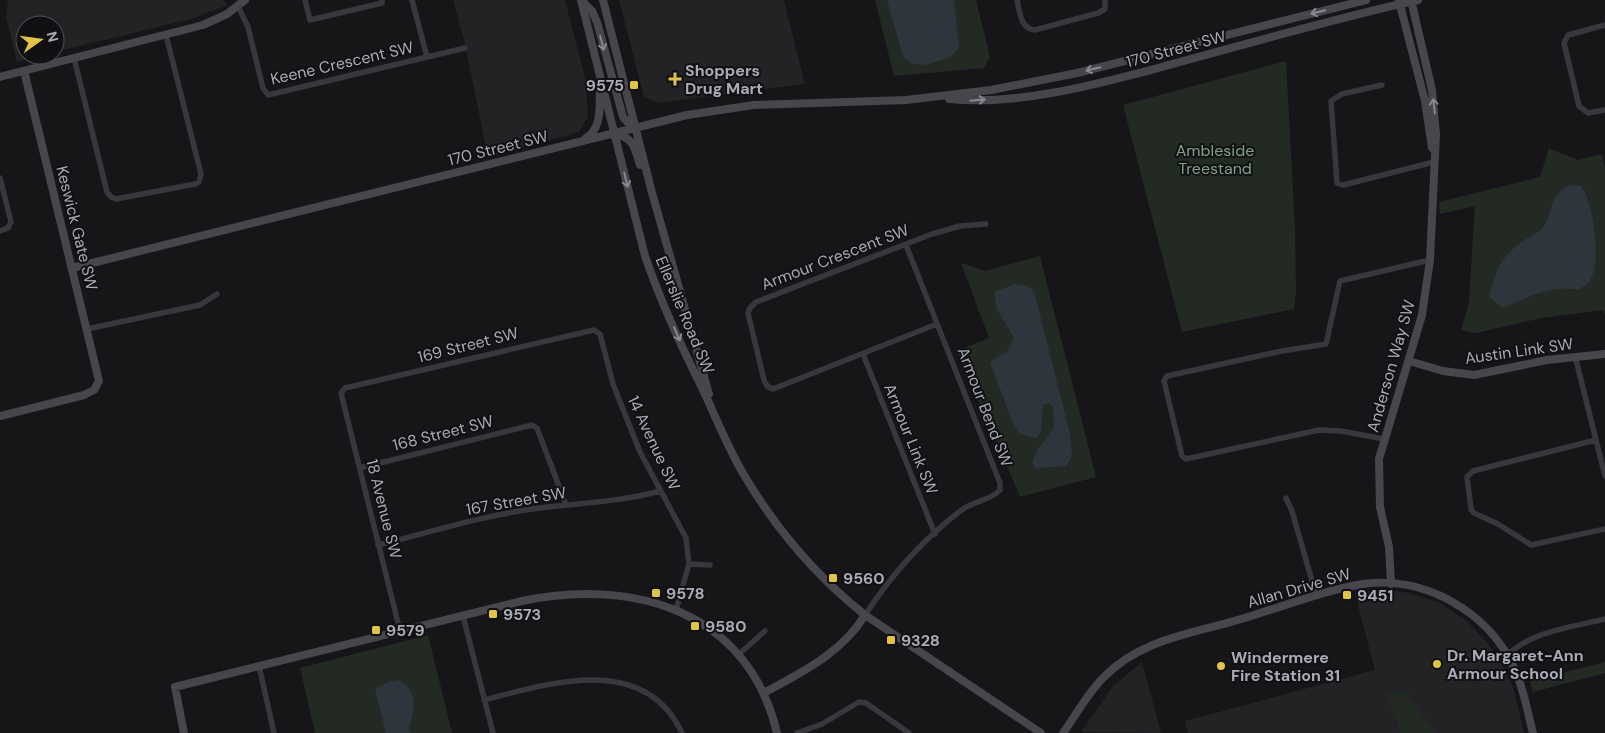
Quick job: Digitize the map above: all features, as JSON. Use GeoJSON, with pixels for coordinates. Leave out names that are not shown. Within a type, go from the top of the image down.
{"type":"FeatureCollection","features":[{"type":"Feature","properties":{"kind":"main road"},"geometry":{"type":"LineString","coordinates":[[0,77],[210,22],[245,0]]}},
{"type":"Feature","properties":{"kind":"main road"},"geometry":{"type":"LineString","coordinates":[[581,0],[592,11],[596,22],[623,117],[631,126],[636,128]]}},
{"type":"Feature","properties":{"kind":"main road","name":"Ellerslie Road SW"},"geometry":{"type":"LineString","coordinates":[[581,0],[645,256],[656,286],[743,473],[775,523],[815,570],[839,594],[1041,733]]}},
{"type":"Feature","properties":{"kind":"main road","name":"Ellerslie Road SW"},"geometry":{"type":"LineString","coordinates":[[603,0],[672,266],[716,418]]}},
{"type":"Feature","properties":{"kind":"main road","name":"170 Street SW"},"geometry":{"type":"LineString","coordinates":[[937,98],[1077,73],[1366,0]]}},
{"type":"Feature","properties":{"kind":"main road","name":"170 Street SW"},"geometry":{"type":"LineString","coordinates":[[72,268],[704,112],[754,105],[937,98],[977,100],[1019,96],[1090,84],[1413,0]]}},
{"type":"Feature","properties":{"kind":"main road","name":"Anderson Way SW"},"geometry":{"type":"LineString","coordinates":[[1391,584],[1389,547],[1378,483],[1379,459],[1422,315],[1430,260],[1436,134],[1434,105],[1413,0]]}},
{"type":"Feature","properties":{"kind":"main road","name":"Anderson Way SW"},"geometry":{"type":"LineString","coordinates":[[1400,2],[1425,101],[1434,158]]}},
{"type":"Feature","properties":{"kind":"main road","name":"Keswick Gate SW"},"geometry":{"type":"LineString","coordinates":[[0,416],[84,395],[94,390],[99,381],[24,71]]}},
{"type":"Feature","properties":{"kind":"main road"},"geometry":{"type":"LineString","coordinates":[[580,142],[590,136],[595,130],[599,110],[600,75]]}},
{"type":"Feature","properties":{"kind":"main road"},"geometry":{"type":"LineString","coordinates":[[614,133],[630,138],[634,144],[662,249],[672,266]]}},
{"type":"Feature","properties":{"kind":"main road","name":"Austin Link SW"},"geometry":{"type":"LineString","coordinates":[[1409,361],[1444,371],[1474,375],[1575,356],[1605,354]]}},
{"type":"Feature","properties":{"kind":"main road","name":"Allan Drive SW"},"geometry":{"type":"LineString","coordinates":[[1063,733],[1103,677],[1131,654],[1147,645],[1234,622],[1316,595],[1363,584],[1391,584],[1423,589],[1452,601],[1488,629],[1508,655],[1518,677],[1533,733]]}},
{"type":"Feature","properties":{"kind":"main road"},"geometry":{"type":"LineString","coordinates":[[184,733],[175,687],[535,598],[592,594],[635,597],[676,610],[706,626],[738,656],[764,693],[777,733]]}},
{"type":"Feature","properties":{"kind":"main road"},"geometry":{"type":"LineString","coordinates":[[764,693],[822,660],[841,645],[866,614]]}},
{"type":"Feature","properties":{"kind":"street"},"geometry":{"type":"LineString","coordinates":[[305,0],[310,20],[382,3],[382,0]]}},
{"type":"Feature","properties":{"kind":"street","name":"Keene Crescent SW"},"geometry":{"type":"LineString","coordinates":[[412,0],[427,57]]}},
{"type":"Feature","properties":{"kind":"street"},"geometry":{"type":"LineString","coordinates":[[1017,0],[1024,24],[1030,30],[1035,30],[1098,13],[1105,9],[1105,0]]}},
{"type":"Feature","properties":{"kind":"street","name":"Keene Crescent SW"},"geometry":{"type":"LineString","coordinates":[[238,6],[246,22],[263,88],[268,95],[465,48]]}},
{"type":"Feature","properties":{"kind":"street"},"geometry":{"type":"LineString","coordinates":[[1605,25],[1572,34],[1564,43],[1580,106],[1588,113],[1605,110]]}},
{"type":"Feature","properties":{"kind":"street"},"geometry":{"type":"LineString","coordinates":[[74,58],[107,192],[111,197],[116,199],[195,184],[199,182],[201,174],[166,35]]}},
{"type":"Feature","properties":{"kind":"street"},"geometry":{"type":"LineString","coordinates":[[1382,85],[1342,94],[1331,101],[1337,183],[1348,184],[1434,158]]}},
{"type":"Feature","properties":{"kind":"street"},"geometry":{"type":"LineString","coordinates":[[0,178],[11,222],[6,230],[0,231]]}},
{"type":"Feature","properties":{"kind":"street","name":"Armour Crescent SW"},"geometry":{"type":"LineString","coordinates":[[938,324],[773,389],[767,386],[764,380],[748,320],[750,308],[756,302],[960,226],[986,224]]}},
{"type":"Feature","properties":{"kind":"street","name":"Armour Bend SW"},"geometry":{"type":"LineString","coordinates":[[866,614],[898,568],[963,509],[975,502],[995,495],[1000,490],[1000,483],[906,245]]}},
{"type":"Feature","properties":{"kind":"street"},"geometry":{"type":"LineString","coordinates":[[1384,439],[1341,431],[1319,430],[1186,459],[1182,456],[1164,381],[1167,376],[1282,351],[1326,344],[1340,281],[1430,260]]}},
{"type":"Feature","properties":{"kind":"street"},"geometry":{"type":"LineString","coordinates":[[87,329],[200,305],[217,294]]}},
{"type":"Feature","properties":{"kind":"street","name":"169 Street SW"},"geometry":{"type":"LineString","coordinates":[[343,391],[560,337],[598,330]]}},
{"type":"Feature","properties":{"kind":"street","name":"14 Avenue SW"},"geometry":{"type":"LineString","coordinates":[[598,330],[623,413],[640,452],[686,538],[688,564],[676,610]]}},
{"type":"Feature","properties":{"kind":"street","name":"Armour Link SW"},"geometry":{"type":"LineString","coordinates":[[862,354],[935,534]]}},
{"type":"Feature","properties":{"kind":"street"},"geometry":{"type":"LineString","coordinates":[[1575,356],[1605,476]]}},
{"type":"Feature","properties":{"kind":"street","name":"18 Avenue SW"},"geometry":{"type":"LineString","coordinates":[[343,391],[378,545],[400,631]]}},
{"type":"Feature","properties":{"kind":"street","name":"168 Street SW"},"geometry":{"type":"LineString","coordinates":[[360,468],[532,425],[537,428],[566,505]]}},
{"type":"Feature","properties":{"kind":"street"},"geometry":{"type":"LineString","coordinates":[[1596,440],[1473,471],[1467,477],[1474,513],[1498,524],[1531,546],[1605,529]]}},
{"type":"Feature","properties":{"kind":"street","name":"167 Street SW"},"geometry":{"type":"LineString","coordinates":[[378,545],[496,516],[566,505],[614,501],[660,491]]}},
{"type":"Feature","properties":{"kind":"street"},"geometry":{"type":"LineString","coordinates":[[1286,498],[1292,511],[1316,595]]}},
{"type":"Feature","properties":{"kind":"street"},"geometry":{"type":"LineString","coordinates":[[688,564],[710,565]]}},
{"type":"Feature","properties":{"kind":"street"},"geometry":{"type":"LineString","coordinates":[[463,616],[493,733]]}},
{"type":"Feature","properties":{"kind":"street"},"geometry":{"type":"LineString","coordinates":[[1508,655],[1517,646],[1531,640],[1605,619]]}},
{"type":"Feature","properties":{"kind":"street"},"geometry":{"type":"LineString","coordinates":[[738,656],[765,631]]}},
{"type":"Feature","properties":{"kind":"street"},"geometry":{"type":"LineString","coordinates":[[259,666],[274,733]]}},
{"type":"Feature","properties":{"kind":"street"},"geometry":{"type":"LineString","coordinates":[[484,700],[561,681],[610,681],[632,685],[667,709],[682,733]]}},
{"type":"Feature","properties":{"kind":"street"},"geometry":{"type":"LineString","coordinates":[[797,733],[822,724],[859,702],[866,703],[909,733]]}},
{"type":"Feature","properties":{"kind":"shaded area"},"geometry":{"type":"Polygon","coordinates":[[[8,0],[224,0],[228,5],[191,19],[65,50],[65,15],[15,15],[15,54],[6,16],[8,0]]]}},
{"type":"Feature","properties":{"kind":"shaded area"},"geometry":{"type":"Polygon","coordinates":[[[453,0],[565,0],[586,81],[588,117],[579,132],[488,157],[464,40],[453,0]]]}},
{"type":"Feature","properties":{"kind":"shaded area"},"geometry":{"type":"Polygon","coordinates":[[[619,0],[784,0],[805,84],[658,103],[644,97],[619,0]]]}},
{"type":"Feature","properties":{"kind":"shaded area"},"geometry":{"type":"Polygon","coordinates":[[[887,0],[954,0],[959,48],[949,58],[925,65],[912,64],[903,57],[887,0]]]}},
{"type":"Feature","properties":{"kind":"shaded area"},"geometry":{"type":"Polygon","coordinates":[[[1571,185],[1581,186],[1586,194],[1593,219],[1596,249],[1593,274],[1589,282],[1579,290],[1550,290],[1503,308],[1489,297],[1494,279],[1503,260],[1524,240],[1542,229],[1557,195],[1571,185]]]}},
{"type":"Feature","properties":{"kind":"shaded area"},"geometry":{"type":"Polygon","coordinates":[[[1015,284],[1027,286],[1034,291],[1070,434],[1072,456],[1066,466],[1036,468],[1032,462],[1038,449],[1054,428],[1053,407],[1049,403],[1043,405],[1041,431],[1037,438],[1020,434],[1012,421],[990,362],[1008,351],[1014,338],[997,309],[994,292],[1015,284]]]}},
{"type":"Feature","properties":{"kind":"shaded area","name":"Dr. Margaret-Ann Armour School"},"geometry":{"type":"Polygon","coordinates":[[[1381,589],[1409,593],[1440,603],[1467,621],[1489,645],[1505,670],[1514,690],[1524,733],[1188,733],[1185,721],[1375,670],[1355,594],[1381,589]]]}},
{"type":"Feature","properties":{"kind":"shaded area"},"geometry":{"type":"Polygon","coordinates":[[[1142,662],[1161,733],[1081,732],[1113,686],[1142,662]]]}},
{"type":"Feature","properties":{"kind":"shaded area"},"geometry":{"type":"Polygon","coordinates":[[[399,680],[410,690],[412,696],[413,708],[409,729],[411,733],[386,733],[375,689],[388,682],[399,680]]]}},
{"type":"Feature","properties":{"kind":"green space"},"geometry":{"type":"Polygon","coordinates":[[[875,0],[976,0],[990,57],[984,68],[894,76],[875,0]]]}},
{"type":"Feature","properties":{"kind":"green space","name":"Ambleside Treestand"},"geometry":{"type":"Polygon","coordinates":[[[1286,61],[1295,228],[1296,291],[1294,309],[1182,332],[1123,105],[1286,61]]]}},
{"type":"Feature","properties":{"kind":"green space"},"geometry":{"type":"Polygon","coordinates":[[[1549,148],[1578,160],[1602,154],[1605,168],[1605,315],[1603,310],[1541,318],[1476,333],[1461,330],[1469,302],[1475,206],[1440,214],[1439,202],[1540,177],[1549,148]]]}},
{"type":"Feature","properties":{"kind":"green space"},"geometry":{"type":"Polygon","coordinates":[[[1040,256],[1096,477],[1020,497],[957,351],[989,338],[961,263],[985,271],[1040,256]]]}},
{"type":"Feature","properties":{"kind":"green space"},"geometry":{"type":"Polygon","coordinates":[[[428,635],[452,733],[315,733],[300,668],[428,635]]]}},
{"type":"Feature","properties":{"kind":"green space"},"geometry":{"type":"Polygon","coordinates":[[[1605,662],[1605,673],[1533,692],[1530,681],[1605,662]]]}},
{"type":"Feature","properties":{"kind":"green space"},"geometry":{"type":"Polygon","coordinates":[[[1406,692],[1436,733],[1401,733],[1386,693],[1406,692]]]}},
{"type":"Feature","properties":{"kind":"place","name":"Shoppers Drug Mart"},"geometry":{"type":"Point","coordinates":[675,79]}},
{"type":"Feature","properties":{"kind":"place","name":"9575"},"geometry":{"type":"Point","coordinates":[634,85]}},
{"type":"Feature","properties":{"kind":"place","name":"9560"},"geometry":{"type":"Point","coordinates":[833,578]}},
{"type":"Feature","properties":{"kind":"place","name":"9578"},"geometry":{"type":"Point","coordinates":[656,593]}},
{"type":"Feature","properties":{"kind":"place","name":"9451"},"geometry":{"type":"Point","coordinates":[1347,595]}},
{"type":"Feature","properties":{"kind":"place","name":"9573"},"geometry":{"type":"Point","coordinates":[493,614]}},
{"type":"Feature","properties":{"kind":"place","name":"9580"},"geometry":{"type":"Point","coordinates":[695,626]}},
{"type":"Feature","properties":{"kind":"place","name":"9579"},"geometry":{"type":"Point","coordinates":[376,630]}},
{"type":"Feature","properties":{"kind":"place","name":"9328"},"geometry":{"type":"Point","coordinates":[891,640]}},
{"type":"Feature","properties":{"kind":"place","name":"Dr. Margaret-Ann Armour School"},"geometry":{"type":"Point","coordinates":[1437,664]}},
{"type":"Feature","properties":{"kind":"place","name":"Windermere Fire Station 31"},"geometry":{"type":"Point","coordinates":[1221,666]}}]}
